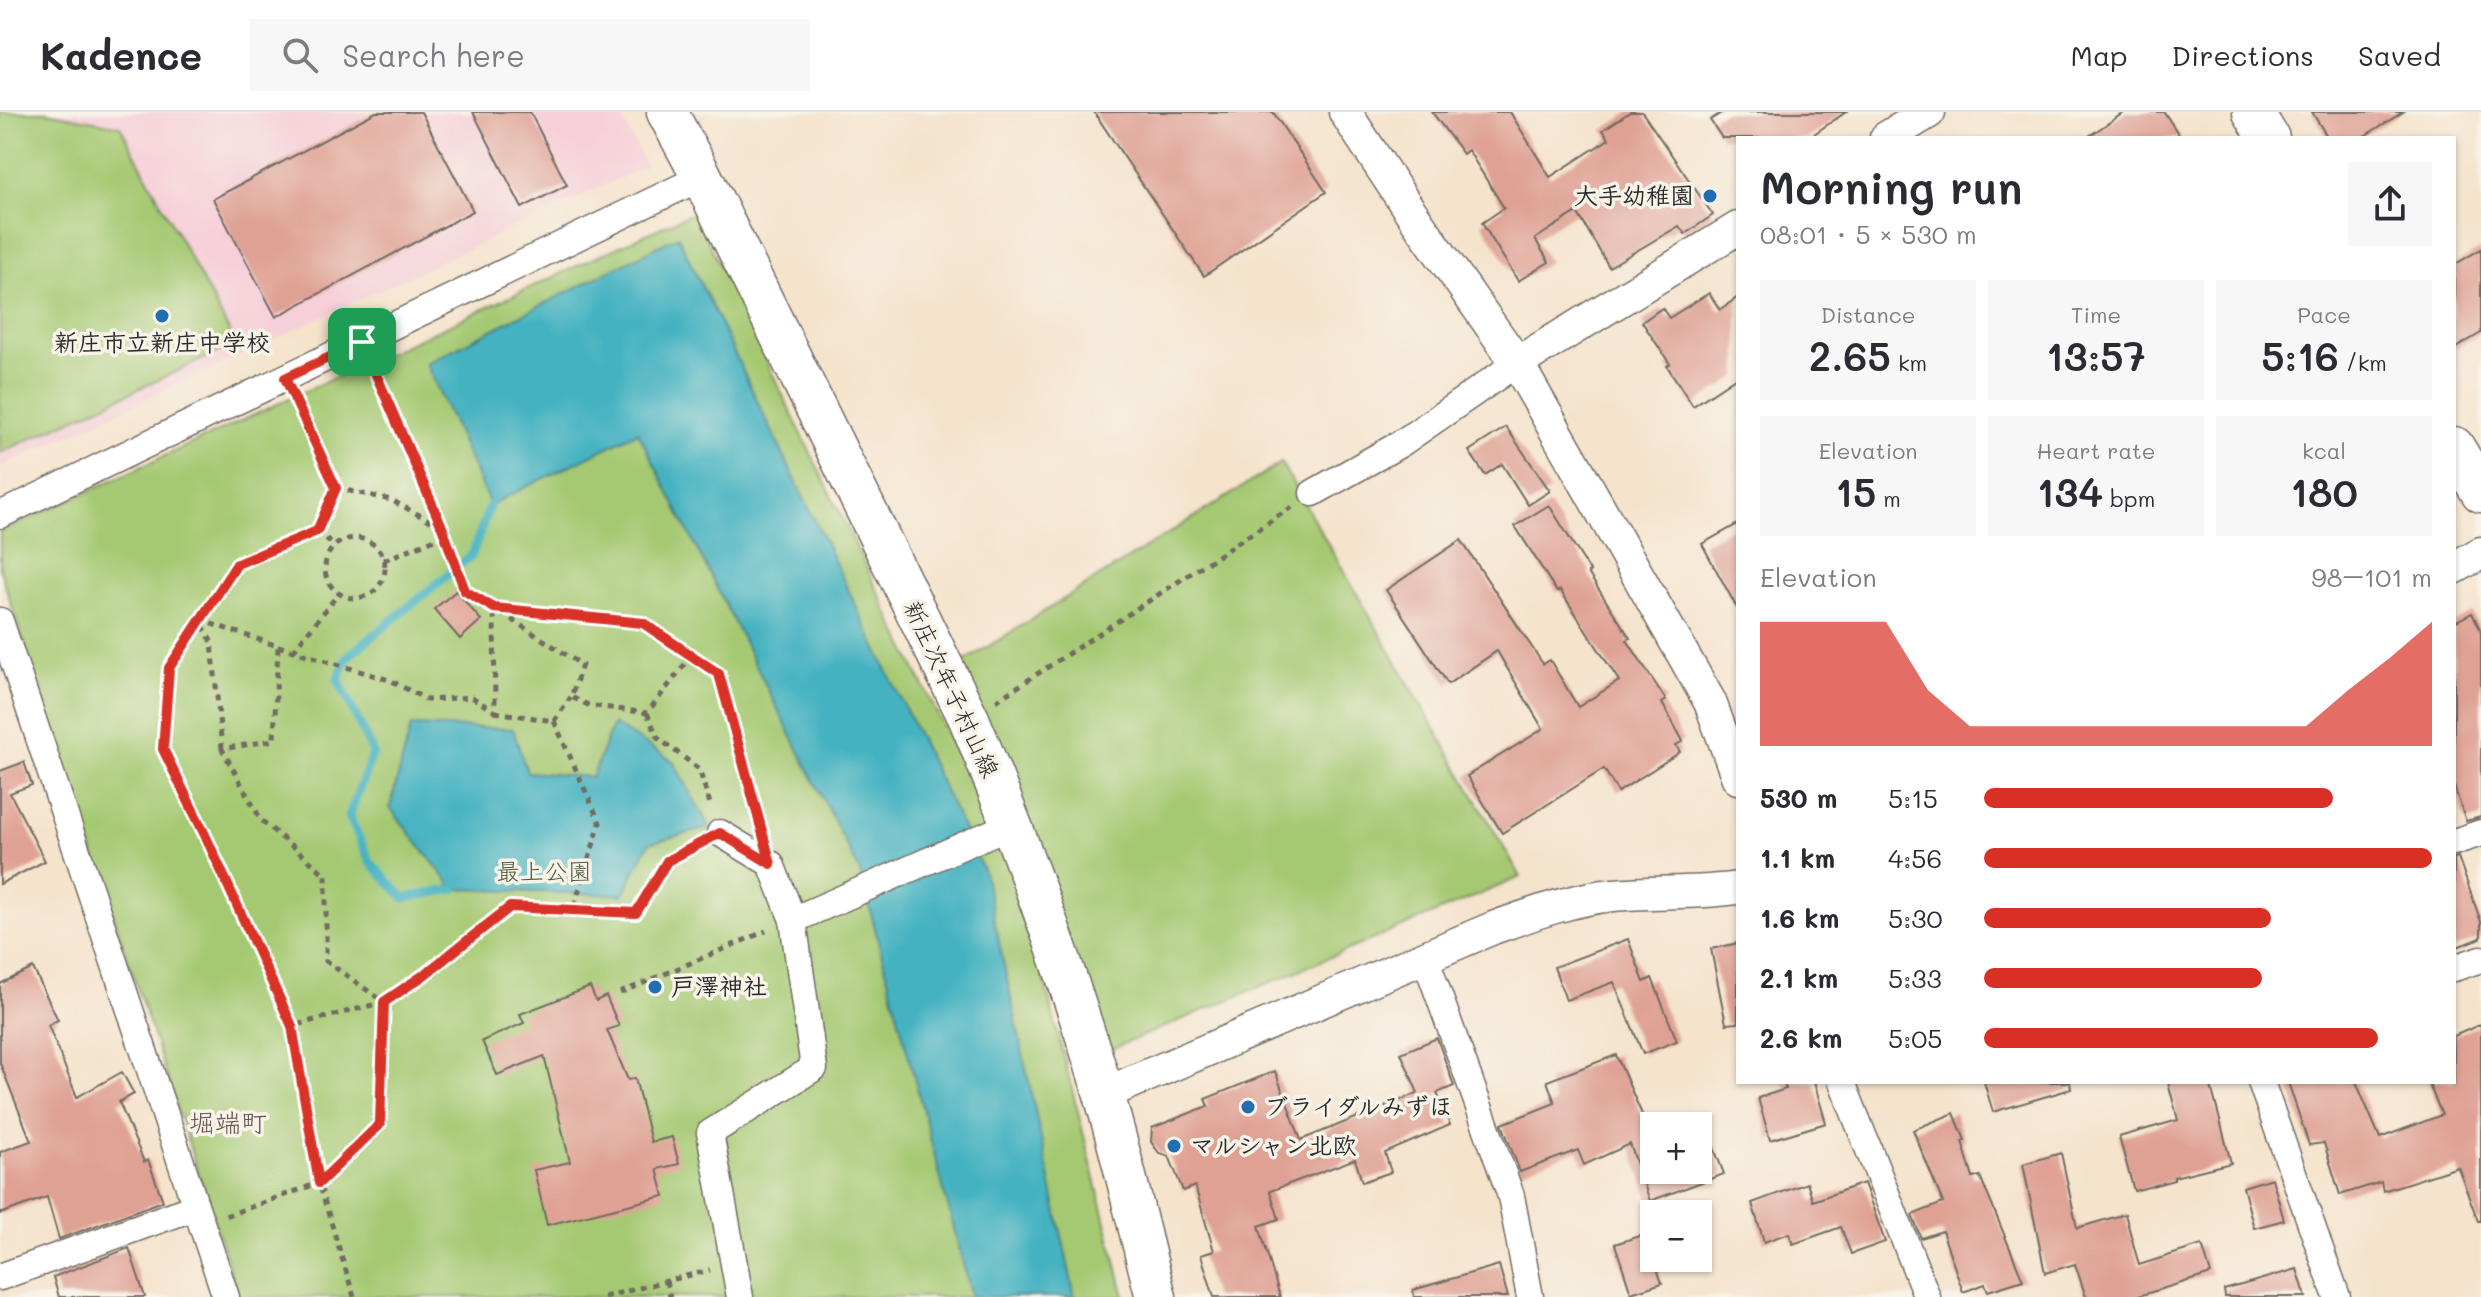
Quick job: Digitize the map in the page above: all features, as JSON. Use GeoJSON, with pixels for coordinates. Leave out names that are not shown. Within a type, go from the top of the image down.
{"type":"FeatureCollection","features":[{"type":"Feature","properties":{"kind":"main road","name":"新庄次年子村山線"},"geometry":{"type":"LineString","coordinates":[[667,112],[969,719],[1063,966],[1104,1094],[1156,1297]]}},
{"type":"Feature","properties":{"kind":"main road"},"geometry":{"type":"LineString","coordinates":[[2253,112],[2268,136]]}},
{"type":"Feature","properties":{"kind":"main road"},"geometry":{"type":"LineString","coordinates":[[2456,450],[2481,492]]}},
{"type":"Feature","properties":{"kind":"street"},"geometry":{"type":"LineString","coordinates":[[1345,112],[1517,363],[1710,702],[1736,773]]}},
{"type":"Feature","properties":{"kind":"street"},"geometry":{"type":"LineString","coordinates":[[1889,136],[1929,112]]}},
{"type":"Feature","properties":{"kind":"street"},"geometry":{"type":"LineString","coordinates":[[0,515],[702,177]]}},
{"type":"Feature","properties":{"kind":"street"},"geometry":{"type":"LineString","coordinates":[[1313,493],[1400,444],[1517,363],[1736,229]]}},
{"type":"Feature","properties":{"kind":"street"},"geometry":{"type":"LineString","coordinates":[[2456,567],[2481,553]]}},
{"type":"Feature","properties":{"kind":"street"},"geometry":{"type":"LineString","coordinates":[[0,621],[226,1297]]}},
{"type":"Feature","properties":{"kind":"street"},"geometry":{"type":"LineString","coordinates":[[793,920],[1010,825]]}},
{"type":"Feature","properties":{"kind":"street"},"geometry":{"type":"LineString","coordinates":[[720,833],[771,864],[793,920],[814,1068],[710,1133],[740,1297]]}},
{"type":"Feature","properties":{"kind":"street"},"geometry":{"type":"LineString","coordinates":[[2456,841],[2481,833]]}},
{"type":"Feature","properties":{"kind":"street"},"geometry":{"type":"LineString","coordinates":[[1104,1094],[1493,928],[1574,902],[1612,895],[1736,888]]}},
{"type":"Feature","properties":{"kind":"street"},"geometry":{"type":"LineString","coordinates":[[1425,957],[1511,1196],[1530,1297]]}},
{"type":"Feature","properties":{"kind":"street"},"geometry":{"type":"LineString","coordinates":[[2456,967],[2481,959]]}},
{"type":"Feature","properties":{"kind":"street"},"geometry":{"type":"LineString","coordinates":[[1843,1084],[1927,1297]]}},
{"type":"Feature","properties":{"kind":"street"},"geometry":{"type":"LineString","coordinates":[[2262,1084],[2337,1297]]}},
{"type":"Feature","properties":{"kind":"street"},"geometry":{"type":"LineString","coordinates":[[0,1277],[198,1215]]}},
{"type":"Feature","properties":{"kind":"path"},"geometry":{"type":"LineString","coordinates":[[362,342],[442,527],[465,591],[582,665],[571,697],[554,721]]}},
{"type":"Feature","properties":{"kind":"path"},"geometry":{"type":"LineString","coordinates":[[285,378],[336,488],[317,531],[237,564],[169,668],[163,749],[292,1026],[319,1183],[354,1297]]}},
{"type":"Feature","properties":{"kind":"path"},"geometry":{"type":"LineString","coordinates":[[336,488],[391,500],[442,527]]}},
{"type":"Feature","properties":{"kind":"path"},"geometry":{"type":"LineString","coordinates":[[969,719],[1313,493]]}},
{"type":"Feature","properties":{"kind":"path"},"geometry":{"type":"LineString","coordinates":[[317,531],[335,546]]}},
{"type":"Feature","properties":{"kind":"path"},"geometry":{"type":"LineString","coordinates":[[384,560],[445,535]]}},
{"type":"Feature","properties":{"kind":"path"},"geometry":{"type":"LineString","coordinates":[[346,539],[365,539],[373,543],[384,560],[383,580],[377,589],[359,598],[348,598],[339,593],[326,578],[326,559],[335,546],[346,539]]}},
{"type":"Feature","properties":{"kind":"path"},"geometry":{"type":"LineString","coordinates":[[293,651],[339,593]]}},
{"type":"Feature","properties":{"kind":"path"},"geometry":{"type":"LineString","coordinates":[[494,608],[643,623],[719,674],[771,864]]}},
{"type":"Feature","properties":{"kind":"path"},"geometry":{"type":"LineString","coordinates":[[494,608],[495,712]]}},
{"type":"Feature","properties":{"kind":"path"},"geometry":{"type":"LineString","coordinates":[[200,620],[392,681],[427,700],[472,697],[495,712],[554,721]]}},
{"type":"Feature","properties":{"kind":"path"},"geometry":{"type":"LineString","coordinates":[[200,620],[212,643],[222,749],[261,820],[326,875],[326,961],[384,1002]]}},
{"type":"Feature","properties":{"kind":"path"},"geometry":{"type":"LineString","coordinates":[[222,749],[274,740],[278,646]]}},
{"type":"Feature","properties":{"kind":"path"},"geometry":{"type":"LineString","coordinates":[[647,713],[692,655]]}},
{"type":"Feature","properties":{"kind":"path"},"geometry":{"type":"LineString","coordinates":[[571,697],[588,705],[647,713]]}},
{"type":"Feature","properties":{"kind":"path"},"geometry":{"type":"LineString","coordinates":[[292,1026],[384,1002],[424,975],[510,907],[636,913],[667,861],[720,833],[699,769],[658,738],[647,713]]}},
{"type":"Feature","properties":{"kind":"path"},"geometry":{"type":"LineString","coordinates":[[554,721],[600,823],[573,910]]}},
{"type":"Feature","properties":{"kind":"path"},"geometry":{"type":"LineString","coordinates":[[620,993],[793,920]]}},
{"type":"Feature","properties":{"kind":"path"},"geometry":{"type":"LineString","coordinates":[[198,1215],[319,1183],[380,1124],[384,1002]]}},
{"type":"Feature","properties":{"kind":"path"},"geometry":{"type":"LineString","coordinates":[[604,1297],[734,1263]]}},
{"type":"Feature","properties":{"kind":"path"},"geometry":{"type":"LineString","coordinates":[[666,1281],[670,1297]]}},
{"type":"Feature","properties":{"kind":"shaded area","name":"新庄市立新庄中学校"},"geometry":{"type":"Polygon","coordinates":[[[0,112],[619,112],[646,166],[0,467],[0,112]]]}},
{"type":"Feature","properties":{"kind":"green space"},"geometry":{"type":"Polygon","coordinates":[[[0,112],[46,112],[120,126],[236,344],[0,453],[0,112]]]}},
{"type":"Feature","properties":{"kind":"green space","name":"最上公園"},"geometry":{"type":"Polygon","coordinates":[[[694,212],[1020,885],[1125,1297],[239,1297],[0,570],[0,532],[694,212]]]}},
{"type":"Feature","properties":{"kind":"green space"},"geometry":{"type":"Polygon","coordinates":[[[1281,463],[1521,877],[1107,1051],[962,663],[1281,463]]]}},
{"type":"Feature","properties":{"kind":"water"},"geometry":{"type":"Polygon","coordinates":[[[678,236],[984,872],[1075,1297],[972,1297],[860,872],[638,432],[490,505],[426,363],[678,236]]]}},
{"type":"Feature","properties":{"kind":"water"},"geometry":{"type":"Polygon","coordinates":[[[613,724],[673,761],[710,828],[649,843],[623,895],[454,889],[390,808],[411,726],[513,729],[527,772],[592,777],[613,724]]]}},
{"type":"Feature","properties":{"kind":"building"},"geometry":{"type":"Polygon","coordinates":[[[376,112],[421,112],[473,211],[276,317],[213,199],[376,112]]]}},
{"type":"Feature","properties":{"kind":"building"},"geometry":{"type":"Polygon","coordinates":[[[473,112],[530,112],[567,185],[522,208],[473,112]]]}},
{"type":"Feature","properties":{"kind":"building"},"geometry":{"type":"Polygon","coordinates":[[[1094,112],[1273,112],[1326,192],[1204,276],[1094,112]]]}},
{"type":"Feature","properties":{"kind":"building"},"geometry":{"type":"Polygon","coordinates":[[[1432,112],[1510,112],[1550,177],[1609,139],[1603,130],[1630,112],[1642,112],[1713,215],[1685,234],[1679,226],[1609,267],[1577,212],[1535,239],[1549,262],[1518,281],[1482,223],[1504,208],[1468,150],[1463,154],[1432,112]]]}},
{"type":"Feature","properties":{"kind":"building"},"geometry":{"type":"Polygon","coordinates":[[[1723,112],[1846,112],[1811,136],[1722,138],[1710,120],[1723,112]]]}},
{"type":"Feature","properties":{"kind":"building"},"geometry":{"type":"Polygon","coordinates":[[[2125,112],[2164,112],[2180,136],[2089,136],[2125,112]]]}},
{"type":"Feature","properties":{"kind":"building"},"geometry":{"type":"Polygon","coordinates":[[[2312,112],[2403,112],[2364,136],[2327,136],[2312,112]]]}},
{"type":"Feature","properties":{"kind":"building"},"geometry":{"type":"Polygon","coordinates":[[[2481,249],[2481,333],[2456,348],[2456,264],[2481,249]]]}},
{"type":"Feature","properties":{"kind":"building"},"geometry":{"type":"Polygon","coordinates":[[[1709,293],[1720,310],[1736,298],[1736,377],[1693,406],[1642,322],[1662,308],[1669,318],[1709,293]]]}},
{"type":"Feature","properties":{"kind":"building"},"geometry":{"type":"Polygon","coordinates":[[[1506,427],[1550,491],[1528,505],[1502,464],[1485,475],[1469,451],[1506,427]]]}},
{"type":"Feature","properties":{"kind":"building"},"geometry":{"type":"Polygon","coordinates":[[[1549,505],[1630,638],[1627,640],[1666,700],[1662,703],[1683,741],[1676,745],[1680,752],[1618,792],[1604,769],[1502,833],[1467,776],[1543,729],[1497,651],[1448,684],[1386,590],[1461,540],[1543,664],[1550,660],[1578,707],[1619,681],[1515,526],[1549,505]]]}},
{"type":"Feature","properties":{"kind":"building"},"geometry":{"type":"Polygon","coordinates":[[[1736,525],[1736,606],[1702,544],[1736,525]]]}},
{"type":"Feature","properties":{"kind":"building"},"geometry":{"type":"Polygon","coordinates":[[[456,591],[481,620],[460,639],[434,609],[456,591]]]}},
{"type":"Feature","properties":{"kind":"building"},"geometry":{"type":"Polygon","coordinates":[[[2472,613],[2481,631],[2481,817],[2466,821],[2456,792],[2456,621],[2472,613]]]}},
{"type":"Feature","properties":{"kind":"building"},"geometry":{"type":"Polygon","coordinates":[[[24,762],[32,785],[10,793],[45,861],[0,884],[0,771],[24,762]]]}},
{"type":"Feature","properties":{"kind":"building"},"geometry":{"type":"Polygon","coordinates":[[[2456,858],[2481,922],[2481,938],[2456,947],[2456,858]]]}},
{"type":"Feature","properties":{"kind":"building"},"geometry":{"type":"Polygon","coordinates":[[[1628,939],[1644,982],[1652,978],[1677,1041],[1643,1054],[1614,982],[1566,1000],[1554,967],[1628,939]]]}},
{"type":"Feature","properties":{"kind":"building"},"geometry":{"type":"Polygon","coordinates":[[[1736,943],[1736,1023],[1726,1024],[1711,949],[1736,943]]]}},
{"type":"Feature","properties":{"kind":"building"},"geometry":{"type":"Polygon","coordinates":[[[33,968],[58,1020],[48,1025],[77,1097],[122,1072],[134,1094],[119,1102],[144,1162],[148,1160],[163,1201],[59,1239],[47,1197],[0,1214],[0,1152],[31,1141],[0,1063],[0,984],[33,968]]]}},
{"type":"Feature","properties":{"kind":"building"},"geometry":{"type":"Polygon","coordinates":[[[590,987],[596,1001],[606,996],[619,1026],[607,1030],[628,1080],[635,1078],[651,1142],[672,1137],[679,1164],[657,1169],[664,1196],[547,1225],[534,1170],[570,1162],[544,1056],[497,1075],[482,1041],[524,1023],[520,1014],[590,987]]]}},
{"type":"Feature","properties":{"kind":"building"},"geometry":{"type":"Polygon","coordinates":[[[2481,1024],[2481,1221],[2478,1221],[2458,1167],[2383,1191],[2381,1182],[2340,1195],[2324,1143],[2309,1145],[2289,1084],[2357,1084],[2380,1138],[2442,1115],[2429,1084],[2456,1084],[2456,1035],[2481,1024]]]}},
{"type":"Feature","properties":{"kind":"building"},"geometry":{"type":"Polygon","coordinates":[[[1437,1038],[1454,1086],[1437,1093],[1450,1125],[1385,1153],[1391,1172],[1362,1182],[1355,1159],[1270,1191],[1279,1219],[1259,1226],[1280,1297],[1214,1297],[1201,1255],[1214,1251],[1195,1186],[1183,1191],[1169,1156],[1159,1153],[1151,1142],[1152,1128],[1208,1106],[1205,1099],[1275,1071],[1301,1140],[1418,1093],[1401,1053],[1437,1038]]]}},
{"type":"Feature","properties":{"kind":"building"},"geometry":{"type":"Polygon","coordinates":[[[1616,1055],[1641,1112],[1640,1172],[1630,1144],[1584,1165],[1578,1150],[1520,1172],[1502,1124],[1555,1103],[1547,1081],[1616,1055]]]}},
{"type":"Feature","properties":{"kind":"building"},"geometry":{"type":"Polygon","coordinates":[[[1784,1084],[1815,1084],[1826,1123],[1770,1140],[1758,1098],[1786,1089],[1784,1084]]]}},
{"type":"Feature","properties":{"kind":"building"},"geometry":{"type":"Polygon","coordinates":[[[1985,1084],[2070,1084],[2071,1089],[1993,1112],[1985,1084]]]}},
{"type":"Feature","properties":{"kind":"building"},"geometry":{"type":"Polygon","coordinates":[[[2169,1084],[2211,1084],[2231,1163],[2134,1191],[2119,1137],[2178,1120],[2169,1084]]]}},
{"type":"Feature","properties":{"kind":"building"},"geometry":{"type":"Polygon","coordinates":[[[1954,1113],[1965,1140],[1962,1141],[1973,1178],[1980,1176],[2023,1280],[1988,1291],[1985,1284],[1963,1292],[1942,1231],[1921,1238],[1912,1215],[1943,1203],[1913,1130],[1954,1113]]]}},
{"type":"Feature","properties":{"kind":"building"},"geometry":{"type":"Polygon","coordinates":[[[1712,1143],[1724,1174],[1712,1178],[1712,1143]]]}},
{"type":"Feature","properties":{"kind":"building"},"geometry":{"type":"Polygon","coordinates":[[[2061,1153],[2077,1228],[2125,1214],[2139,1265],[2202,1245],[2211,1274],[2135,1297],[2086,1297],[2075,1264],[2045,1273],[2023,1164],[2061,1153]]]}},
{"type":"Feature","properties":{"kind":"building"},"geometry":{"type":"Polygon","coordinates":[[[2272,1178],[2284,1220],[2254,1228],[2243,1187],[2272,1178]]]}},
{"type":"Feature","properties":{"kind":"building"},"geometry":{"type":"Polygon","coordinates":[[[1807,1183],[1813,1201],[1864,1183],[1885,1242],[1851,1254],[1841,1227],[1793,1244],[1789,1233],[1764,1242],[1752,1203],[1807,1183]]]}},
{"type":"Feature","properties":{"kind":"building"},"geometry":{"type":"Polygon","coordinates":[[[1644,1184],[1697,1184],[1653,1200],[1650,1200],[1644,1184]]]}},
{"type":"Feature","properties":{"kind":"building"},"geometry":{"type":"Polygon","coordinates":[[[1640,1236],[1640,1272],[1658,1272],[1662,1283],[1631,1293],[1615,1244],[1640,1236]]]}},
{"type":"Feature","properties":{"kind":"building"},"geometry":{"type":"Polygon","coordinates":[[[129,1248],[145,1297],[59,1297],[53,1277],[129,1248]]]}},
{"type":"Feature","properties":{"kind":"building"},"geometry":{"type":"Polygon","coordinates":[[[1499,1265],[1508,1297],[1414,1297],[1413,1290],[1499,1265]]]}},
{"type":"Feature","properties":{"kind":"building"},"geometry":{"type":"Polygon","coordinates":[[[2297,1269],[2306,1297],[2225,1297],[2224,1290],[2297,1269]]]}},
{"type":"Feature","properties":{"kind":"waterway"},"geometry":{"type":"LineString","coordinates":[[454,889],[404,898],[370,862],[349,816],[373,753],[338,679],[347,657],[472,555],[490,505]]}},
{"type":"Feature","properties":{"kind":"place","name":"大手幼稚園"},"geometry":{"type":"Point","coordinates":[1710,196]}},
{"type":"Feature","properties":{"kind":"place","name":"新庄市立新庄中学校"},"geometry":{"type":"Point","coordinates":[162,316]}},
{"type":"Feature","properties":{"kind":"place","name":"戸澤神社"},"geometry":{"type":"Point","coordinates":[655,987]}},
{"type":"Feature","properties":{"kind":"place","name":"ブライダルみずほ"},"geometry":{"type":"Point","coordinates":[1248,1107]}},
{"type":"Feature","properties":{"kind":"place","name":"マルシャン北欧"},"geometry":{"type":"Point","coordinates":[1174,1146]}},
{"type":"Feature","properties":{"kind":"district","name":"堀端町"},"geometry":{"type":"Point","coordinates":[228,1123]}},
{"type":"Feature","properties":{"kind":"route"},"geometry":{"type":"LineString","coordinates":[[362,342],[442,527],[465,591],[494,608],[643,623],[719,674],[771,864],[720,833],[667,861],[636,913],[510,907],[424,975],[384,1002],[380,1124],[319,1183],[292,1026],[163,749],[169,668],[237,564],[317,531],[336,488],[285,378],[362,342]]}}]}
